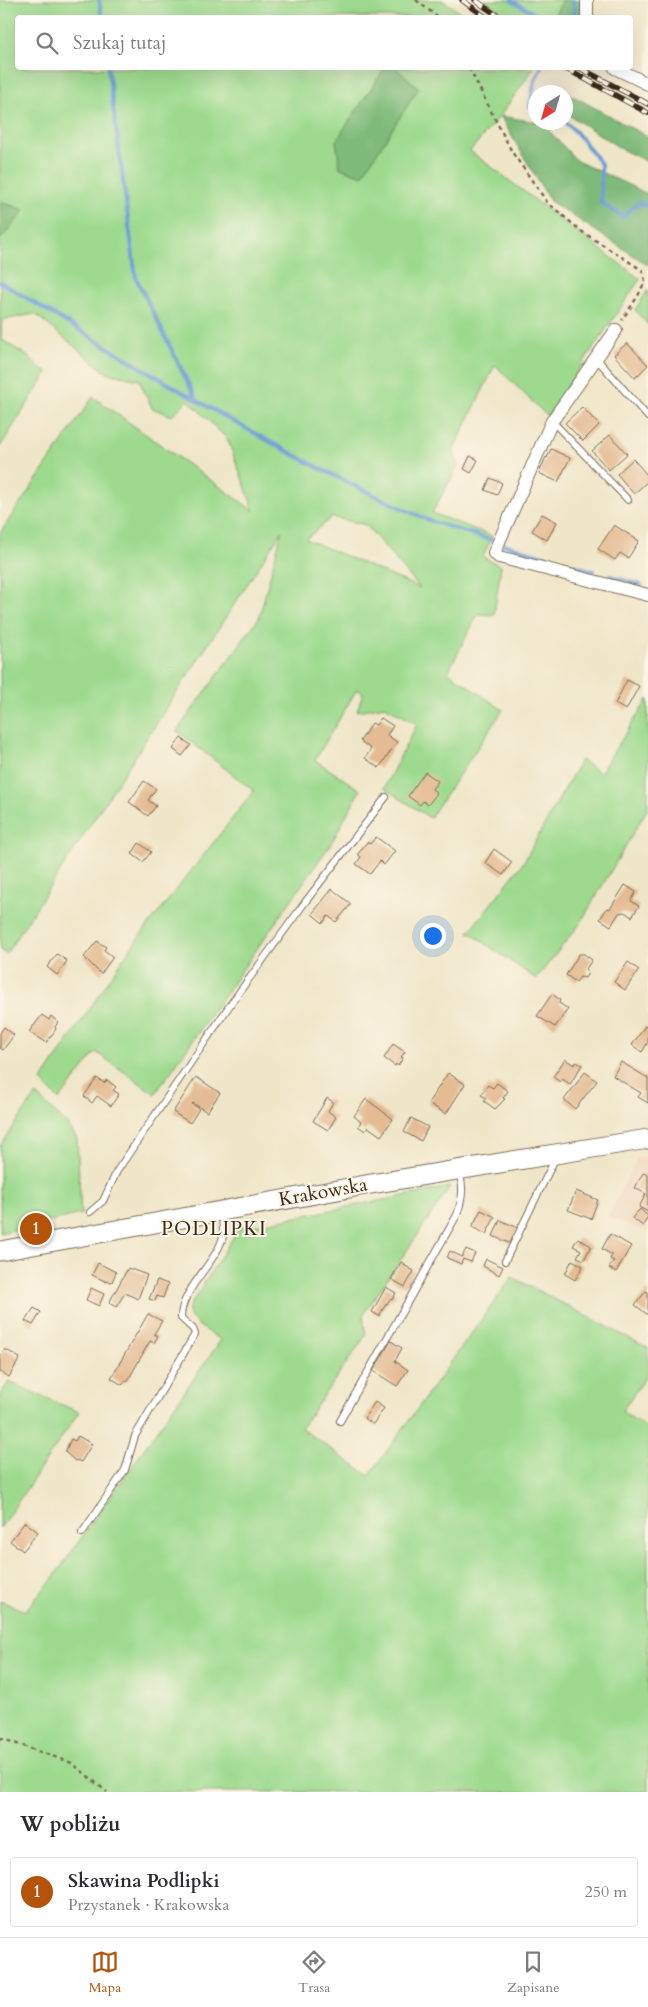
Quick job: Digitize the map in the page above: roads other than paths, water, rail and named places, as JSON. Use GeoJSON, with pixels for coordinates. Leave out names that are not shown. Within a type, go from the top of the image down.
{"type":"FeatureCollection","features":[{"type":"Feature","properties":{"kind":"main road","name":"Krakowska"},"geometry":{"type":"LineString","coordinates":[[0,1251],[220,1210],[648,1139]]}},
{"type":"Feature","properties":{"kind":"street"},"geometry":{"type":"LineString","coordinates":[[586,0],[587,15]]}},
{"type":"Feature","properties":{"kind":"street"},"geometry":{"type":"LineString","coordinates":[[619,70],[648,84]]}},
{"type":"Feature","properties":{"kind":"street"},"geometry":{"type":"LineString","coordinates":[[616,330],[552,421],[494,553],[499,556],[648,595]]}},
{"type":"Feature","properties":{"kind":"lane"},"geometry":{"type":"LineString","coordinates":[[596,358],[648,418]]}},
{"type":"Feature","properties":{"kind":"lane"},"geometry":{"type":"LineString","coordinates":[[552,421],[628,500]]}},
{"type":"Feature","properties":{"kind":"lane"},"geometry":{"type":"LineString","coordinates":[[90,1212],[103,1201],[118,1171],[136,1143],[232,1002],[386,797]]}},
{"type":"Feature","properties":{"kind":"lane"},"geometry":{"type":"LineString","coordinates":[[505,1261],[558,1154]]}},
{"type":"Feature","properties":{"kind":"lane"},"geometry":{"type":"LineString","coordinates":[[340,1421],[457,1215],[463,1191],[462,1179],[458,1170]]}},
{"type":"Feature","properties":{"kind":"lane"},"geometry":{"type":"LineString","coordinates":[[82,1533],[125,1470],[136,1436],[195,1334],[193,1329],[181,1318],[181,1310],[188,1294],[221,1242],[223,1226],[220,1210]]}},
{"type":"Feature","properties":{"kind":"waterway"},"geometry":{"type":"LineString","coordinates":[[99,0],[102,15]]}},
{"type":"Feature","properties":{"kind":"waterway"},"geometry":{"type":"LineString","coordinates":[[511,0],[537,15]]}},
{"type":"Feature","properties":{"kind":"waterway"},"geometry":{"type":"LineString","coordinates":[[572,0],[575,9],[572,15]]}},
{"type":"Feature","properties":{"kind":"waterway"},"geometry":{"type":"LineString","coordinates":[[108,70],[136,278],[197,401]]}},
{"type":"Feature","properties":{"kind":"waterway"},"geometry":{"type":"LineString","coordinates":[[534,85],[540,70]]}},
{"type":"Feature","properties":{"kind":"waterway"},"geometry":{"type":"LineString","coordinates":[[573,129],[601,164],[601,203],[623,217],[639,202],[648,207]]}},
{"type":"Feature","properties":{"kind":"waterway"},"geometry":{"type":"LineString","coordinates":[[0,282],[262,438],[371,494],[426,519],[491,540]]}},
{"type":"Feature","properties":{"kind":"waterway"},"geometry":{"type":"LineString","coordinates":[[503,544],[593,571]]}},
{"type":"Feature","properties":{"kind":"waterway"},"geometry":{"type":"LineString","coordinates":[[610,576],[641,585]]}},
{"type":"Feature","properties":{"kind":"railway"},"geometry":{"type":"LineString","coordinates":[[462,0],[483,15]]}},
{"type":"Feature","properties":{"kind":"railway"},"geometry":{"type":"LineString","coordinates":[[475,0],[497,15]]}},
{"type":"Feature","properties":{"kind":"railway"},"geometry":{"type":"LineString","coordinates":[[569,70],[648,113]]}},
{"type":"Feature","properties":{"kind":"railway"},"geometry":{"type":"LineString","coordinates":[[584,70],[648,104]]}},
{"type":"Feature","properties":{"kind":"place","name":"Skawina Podlipki"},"geometry":{"type":"Point","coordinates":[36,1229]}},
{"type":"Feature","properties":{"kind":"district","name":"PODLIPKI"},"geometry":{"type":"Point","coordinates":[214,1228]}}]}
